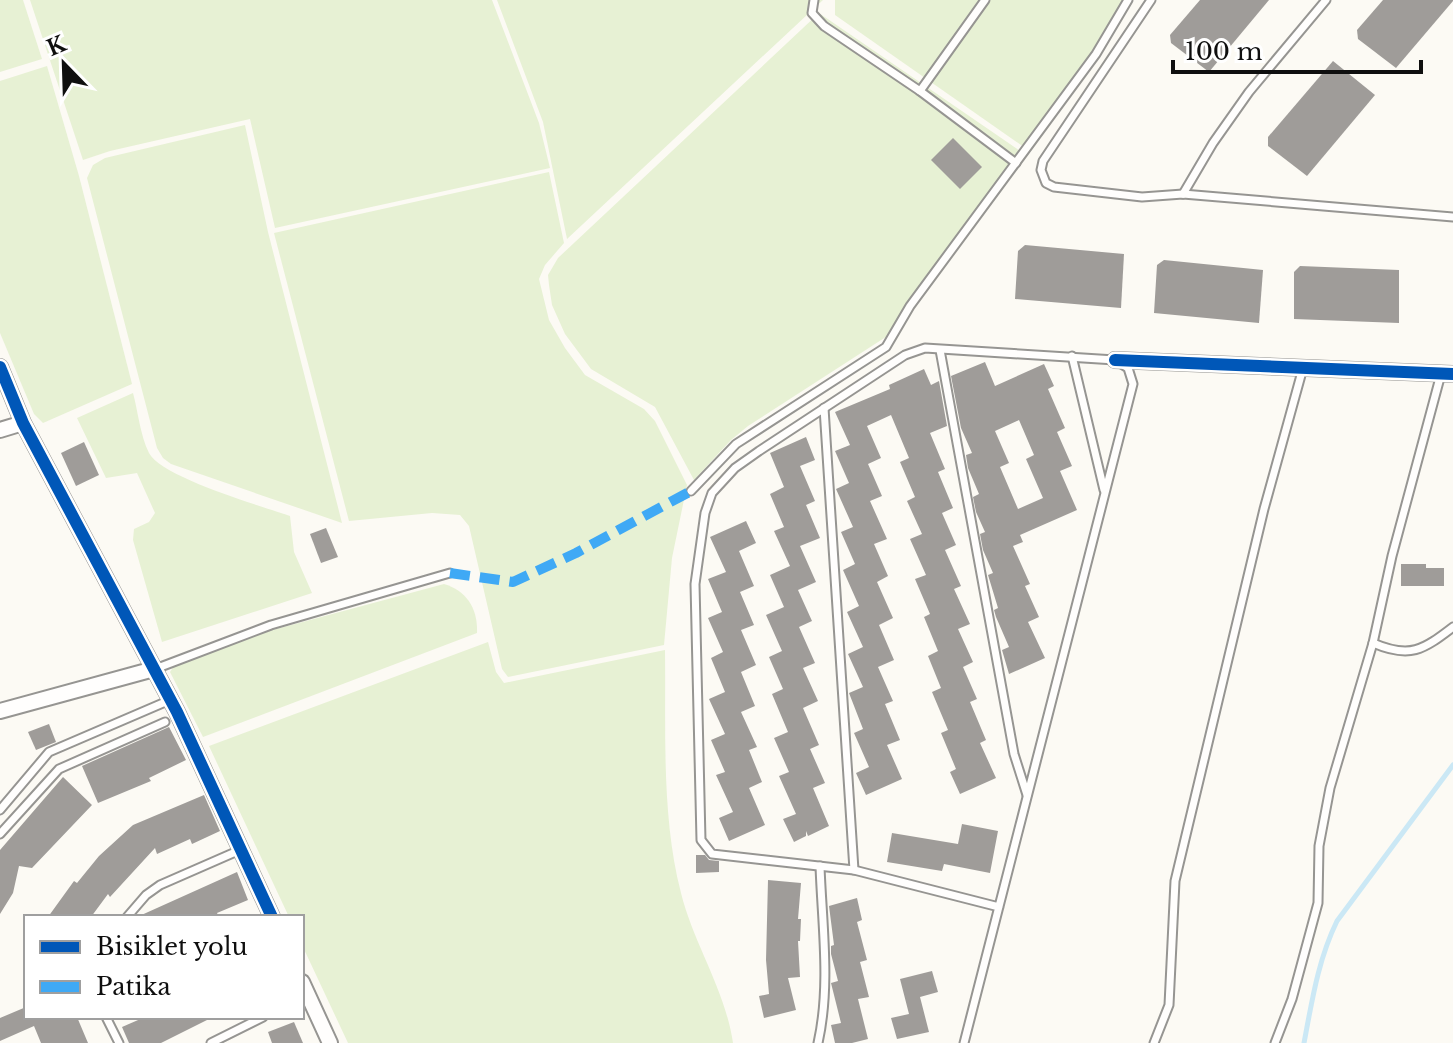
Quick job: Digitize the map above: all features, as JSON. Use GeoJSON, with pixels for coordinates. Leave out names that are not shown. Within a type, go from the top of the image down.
{"type":"FeatureCollection","features":[{"type":"Feature","properties":{"kind":"street"},"geometry":{"type":"LineString","coordinates":[[1115,360],[1447,374]]}},
{"type":"Feature","properties":{"kind":"street"},"geometry":{"type":"LineString","coordinates":[[0,367],[23,423],[170,700],[271,915]]}},
{"type":"Feature","properties":{"kind":"street"},"geometry":{"type":"LineString","coordinates":[[0,430],[23,423]]}},
{"type":"Feature","properties":{"kind":"street"},"geometry":{"type":"LineString","coordinates":[[0,711],[154,669]]}},
{"type":"Feature","properties":{"kind":"street"},"geometry":{"type":"LineString","coordinates":[[304,991],[330,1043]]}},
{"type":"Feature","properties":{"kind":"lane"},"geometry":{"type":"LineString","coordinates":[[814,0],[812,13],[824,26],[920,91],[1016,163]]}},
{"type":"Feature","properties":{"kind":"lane"},"geometry":{"type":"LineString","coordinates":[[920,91],[985,0]]}},
{"type":"Feature","properties":{"kind":"lane"},"geometry":{"type":"LineString","coordinates":[[691,491],[736,444],[886,347],[910,306],[1096,54],[1128,0]]}},
{"type":"Feature","properties":{"kind":"lane"},"geometry":{"type":"LineString","coordinates":[[1151,0],[1043,161],[1042,176],[1046,183],[1054,187],[1142,197],[1183,194],[1453,217]]}},
{"type":"Feature","properties":{"kind":"lane"},"geometry":{"type":"LineString","coordinates":[[1183,194],[1213,143],[1249,92],[1326,0]]}},
{"type":"Feature","properties":{"kind":"lane"},"geometry":{"type":"LineString","coordinates":[[964,1043],[999,907],[1027,795],[1133,384],[1128,368],[1115,360],[925,348],[905,355],[747,459],[712,493],[705,513],[695,584],[701,840],[712,854],[854,870],[999,907]]}},
{"type":"Feature","properties":{"kind":"lane"},"geometry":{"type":"LineString","coordinates":[[940,350],[1014,754],[1027,795]]}},
{"type":"Feature","properties":{"kind":"lane"},"geometry":{"type":"LineString","coordinates":[[1072,356],[1105,493]]}},
{"type":"Feature","properties":{"kind":"lane"},"geometry":{"type":"LineString","coordinates":[[1154,1043],[1169,1005],[1175,881],[1264,509],[1303,368]]}},
{"type":"Feature","properties":{"kind":"lane"},"geometry":{"type":"LineString","coordinates":[[1275,1043],[1292,999],[1318,903],[1319,846],[1330,788],[1373,643],[1392,556],[1447,374]]}},
{"type":"Feature","properties":{"kind":"lane"},"geometry":{"type":"LineString","coordinates":[[824,408],[854,870]]}},
{"type":"Feature","properties":{"kind":"lane"},"geometry":{"type":"LineString","coordinates":[[154,669],[271,625],[450,573]]}},
{"type":"Feature","properties":{"kind":"lane"},"geometry":{"type":"LineString","coordinates":[[1373,643],[1394,652],[1423,649],[1453,627]]}},
{"type":"Feature","properties":{"kind":"lane"},"geometry":{"type":"LineString","coordinates":[[0,810],[49,752],[170,700]]}},
{"type":"Feature","properties":{"kind":"lane"},"geometry":{"type":"LineString","coordinates":[[0,834],[59,769],[165,722]]}},
{"type":"Feature","properties":{"kind":"lane"},"geometry":{"type":"LineString","coordinates":[[129,915],[146,895],[160,885],[240,850]]}},
{"type":"Feature","properties":{"kind":"lane"},"geometry":{"type":"LineString","coordinates":[[818,1043],[824,1018],[820,866]]}},
{"type":"Feature","properties":{"kind":"lane"},"geometry":{"type":"LineString","coordinates":[[107,1019],[119,1043]]}},
{"type":"Feature","properties":{"kind":"lane"},"geometry":{"type":"LineString","coordinates":[[211,1043],[259,1019]]}},
{"type":"Feature","properties":{"kind":"green space"},"geometry":{"type":"Polygon","coordinates":[[[0,0],[23,0],[42,59],[0,72],[0,0]]]}},
{"type":"Feature","properties":{"kind":"green space"},"geometry":{"type":"Polygon","coordinates":[[[30,0],[492,0],[539,123],[550,168],[275,228],[250,119],[83,160],[30,0]]]}},
{"type":"Feature","properties":{"kind":"green space"},"geometry":{"type":"Polygon","coordinates":[[[497,0],[823,0],[567,239],[543,122],[497,0]]]}},
{"type":"Feature","properties":{"kind":"green space"},"geometry":{"type":"Polygon","coordinates":[[[835,0],[1130,0],[1092,66],[1028,150],[835,15],[835,0]]]}},
{"type":"Feature","properties":{"kind":"green space"},"geometry":{"type":"Polygon","coordinates":[[[819,13],[1026,155],[892,333],[748,426],[694,480],[655,407],[591,369],[565,334],[552,305],[548,275],[558,258],[819,13]]]}},
{"type":"Feature","properties":{"kind":"green space"},"geometry":{"type":"Polygon","coordinates":[[[47,66],[79,176],[132,384],[43,423],[34,414],[0,333],[0,81],[47,66]]]}},
{"type":"Feature","properties":{"kind":"green space"},"geometry":{"type":"Polygon","coordinates":[[[245,125],[268,232],[342,523],[171,464],[163,458],[157,448],[87,178],[93,165],[105,158],[245,125]]]}},
{"type":"Feature","properties":{"kind":"green space"},"geometry":{"type":"Polygon","coordinates":[[[549,172],[564,243],[545,265],[539,279],[549,320],[585,375],[644,409],[655,421],[687,485],[672,558],[664,645],[508,677],[502,669],[469,526],[460,515],[432,513],[349,521],[274,233],[549,172]]]}},
{"type":"Feature","properties":{"kind":"green space"},"geometry":{"type":"Polygon","coordinates":[[[133,393],[146,446],[157,462],[213,490],[290,516],[294,552],[312,593],[162,642],[133,540],[134,529],[149,522],[155,513],[137,473],[106,478],[77,418],[133,393]]]}},
{"type":"Feature","properties":{"kind":"green space"},"geometry":{"type":"Polygon","coordinates":[[[444,584],[459,591],[470,602],[476,616],[477,633],[203,737],[170,672],[174,666],[243,638],[444,584]]]}},
{"type":"Feature","properties":{"kind":"green space"},"geometry":{"type":"Polygon","coordinates":[[[488,642],[496,672],[504,683],[665,650],[667,803],[675,864],[687,912],[723,1004],[733,1043],[348,1043],[304,949],[304,915],[288,915],[209,746],[488,642]]]}},
{"type":"Feature","properties":{"kind":"building"},"geometry":{"type":"Polygon","coordinates":[[[1200,0],[1269,0],[1209,72],[1171,43],[1170,35],[1200,0]]]}},
{"type":"Feature","properties":{"kind":"building"},"geometry":{"type":"Polygon","coordinates":[[[1383,0],[1453,1],[1396,68],[1358,39],[1357,30],[1383,0]]]}},
{"type":"Feature","properties":{"kind":"building"},"geometry":{"type":"Polygon","coordinates":[[[1333,61],[1375,95],[1307,176],[1268,146],[1268,137],[1333,61]]]}},
{"type":"Feature","properties":{"kind":"building"},"geometry":{"type":"Polygon","coordinates":[[[953,138],[982,167],[960,189],[931,160],[953,138]]]}},
{"type":"Feature","properties":{"kind":"building"},"geometry":{"type":"Polygon","coordinates":[[[1025,245],[1124,254],[1121,308],[1015,299],[1018,251],[1025,245]]]}},
{"type":"Feature","properties":{"kind":"building"},"geometry":{"type":"Polygon","coordinates":[[[1164,260],[1263,270],[1259,323],[1154,313],[1157,265],[1164,260]]]}},
{"type":"Feature","properties":{"kind":"building"},"geometry":{"type":"Polygon","coordinates":[[[1300,266],[1399,270],[1399,323],[1294,319],[1294,272],[1300,266]]]}},
{"type":"Feature","properties":{"kind":"building"},"geometry":{"type":"Polygon","coordinates":[[[985,362],[995,386],[1044,364],[1054,386],[1048,389],[1065,428],[1057,432],[1072,466],[1060,471],[1077,510],[1020,535],[1023,542],[1013,546],[1030,584],[1025,586],[1039,617],[1028,622],[1045,658],[1009,674],[1002,650],[1009,647],[994,610],[998,608],[988,575],[993,573],[983,550],[980,534],[985,532],[973,497],[979,494],[968,468],[966,455],[972,453],[961,428],[951,376],[985,362]],[[1019,420],[995,431],[1009,463],[1000,467],[1018,509],[1043,498],[1026,459],[1034,455],[1019,420]]]}},
{"type":"Feature","properties":{"kind":"building"},"geometry":{"type":"Polygon","coordinates":[[[924,369],[931,385],[939,381],[947,426],[930,433],[945,469],[938,472],[953,508],[942,513],[956,545],[945,550],[961,586],[954,589],[970,624],[958,629],[973,662],[963,667],[977,699],[970,702],[986,740],[980,743],[996,778],[960,794],[950,772],[956,769],[941,733],[948,730],[932,692],[941,688],[928,656],[938,651],[924,617],[930,614],[915,579],[926,575],[910,539],[922,534],[907,501],[915,497],[900,462],[909,458],[891,415],[867,426],[881,458],[868,464],[882,496],[870,501],[887,539],[874,544],[888,576],[877,582],[893,618],[879,625],[894,660],[878,667],[893,701],[885,704],[900,740],[887,745],[902,779],[866,795],[856,773],[869,767],[854,733],[863,729],[849,693],[863,687],[848,654],[863,647],[847,612],[859,606],[843,570],[855,564],[841,532],[853,527],[836,489],[849,483],[835,451],[850,445],[835,412],[890,389],[889,385],[924,369]]]}},
{"type":"Feature","properties":{"kind":"building"},"geometry":{"type":"Polygon","coordinates":[[[806,437],[815,460],[800,466],[815,501],[806,505],[820,538],[800,546],[816,582],[798,590],[812,621],[799,627],[815,663],[803,668],[818,701],[803,708],[819,745],[810,749],[825,783],[813,788],[829,826],[808,836],[806,831],[806,836],[794,842],[783,819],[796,814],[779,776],[789,772],[774,738],[788,732],[772,694],[783,689],[769,657],[782,651],[766,615],[784,607],[770,575],[790,566],[774,531],[784,527],[770,494],[784,487],[770,453],[806,437]]]}},
{"type":"Feature","properties":{"kind":"building"},"geometry":{"type":"Polygon","coordinates":[[[84,442],[99,475],[76,486],[61,453],[84,442]]]}},
{"type":"Feature","properties":{"kind":"building"},"geometry":{"type":"Polygon","coordinates":[[[746,521],[756,543],[739,551],[754,586],[740,592],[754,625],[741,630],[756,665],[741,672],[755,706],[741,712],[757,747],[749,750],[762,782],[749,788],[765,825],[729,841],[719,818],[733,812],[716,775],[725,772],[711,740],[725,734],[709,699],[725,692],[711,658],[723,652],[708,618],[722,612],[708,579],[726,572],[710,537],[746,521]]]}},
{"type":"Feature","properties":{"kind":"building"},"geometry":{"type":"Polygon","coordinates":[[[326,528],[338,557],[321,563],[310,534],[326,528]]]}},
{"type":"Feature","properties":{"kind":"building"},"geometry":{"type":"Polygon","coordinates":[[[1401,564],[1444,568],[1444,586],[1401,586],[1401,564]]]}},
{"type":"Feature","properties":{"kind":"building"},"geometry":{"type":"Polygon","coordinates":[[[49,724],[56,742],[36,750],[28,732],[49,724]]]}},
{"type":"Feature","properties":{"kind":"building"},"geometry":{"type":"Polygon","coordinates":[[[169,727],[186,760],[149,778],[151,781],[98,803],[82,766],[169,727]]]}},
{"type":"Feature","properties":{"kind":"building"},"geometry":{"type":"Polygon","coordinates":[[[63,777],[92,805],[32,868],[19,866],[13,893],[0,914],[0,850],[63,777]]]}},
{"type":"Feature","properties":{"kind":"building"},"geometry":{"type":"Polygon","coordinates":[[[204,795],[220,831],[192,844],[190,839],[157,854],[155,848],[110,897],[108,894],[92,915],[49,915],[74,881],[77,883],[99,856],[133,825],[204,795]]]}},
{"type":"Feature","properties":{"kind":"building"},"geometry":{"type":"Polygon","coordinates":[[[962,824],[998,831],[990,873],[944,864],[942,871],[887,862],[892,833],[958,844],[962,824]]]}},
{"type":"Feature","properties":{"kind":"building"},"geometry":{"type":"Polygon","coordinates":[[[696,855],[719,861],[719,872],[696,873],[696,855]]]}},
{"type":"Feature","properties":{"kind":"building"},"geometry":{"type":"Polygon","coordinates":[[[237,872],[248,900],[218,915],[141,915],[237,872]]]}},
{"type":"Feature","properties":{"kind":"building"},"geometry":{"type":"Polygon","coordinates":[[[768,880],[801,883],[798,919],[801,919],[798,941],[800,977],[788,978],[796,1010],[764,1018],[759,996],[769,994],[766,960],[768,880]]]}},
{"type":"Feature","properties":{"kind":"building"},"geometry":{"type":"Polygon","coordinates":[[[857,898],[862,920],[857,922],[867,960],[860,962],[869,997],[858,999],[868,1039],[835,1043],[831,1025],[841,1023],[831,983],[838,981],[831,954],[831,946],[834,945],[829,906],[857,898]]]}},
{"type":"Feature","properties":{"kind":"building"},"geometry":{"type":"Polygon","coordinates":[[[932,971],[938,992],[920,997],[929,1032],[897,1039],[891,1018],[909,1014],[900,979],[932,971]]]}},
{"type":"Feature","properties":{"kind":"building"},"geometry":{"type":"Polygon","coordinates":[[[24,1008],[24,1019],[78,1019],[88,1043],[41,1043],[34,1026],[0,1041],[0,1018],[24,1008]]]}},
{"type":"Feature","properties":{"kind":"building"},"geometry":{"type":"Polygon","coordinates":[[[140,1019],[209,1019],[161,1043],[129,1043],[122,1027],[140,1019]]]}},
{"type":"Feature","properties":{"kind":"building"},"geometry":{"type":"Polygon","coordinates":[[[294,1022],[303,1043],[272,1043],[268,1032],[294,1022]]]}},
{"type":"Feature","properties":{"kind":"waterway"},"geometry":{"type":"LineString","coordinates":[[1304,1043],[1320,966],[1337,921],[1453,765]]}},
{"type":"Feature","properties":{"kind":"marked path"},"geometry":{"type":"LineString","coordinates":[[450,573],[513,582],[576,553],[691,491]]}},
{"type":"Feature","properties":{"kind":"cycle path"},"geometry":{"type":"LineString","coordinates":[[1115,360],[1453,374]]}},
{"type":"Feature","properties":{"kind":"cycle path"},"geometry":{"type":"LineString","coordinates":[[0,367],[23,423],[177,712],[271,915]]}}]}
